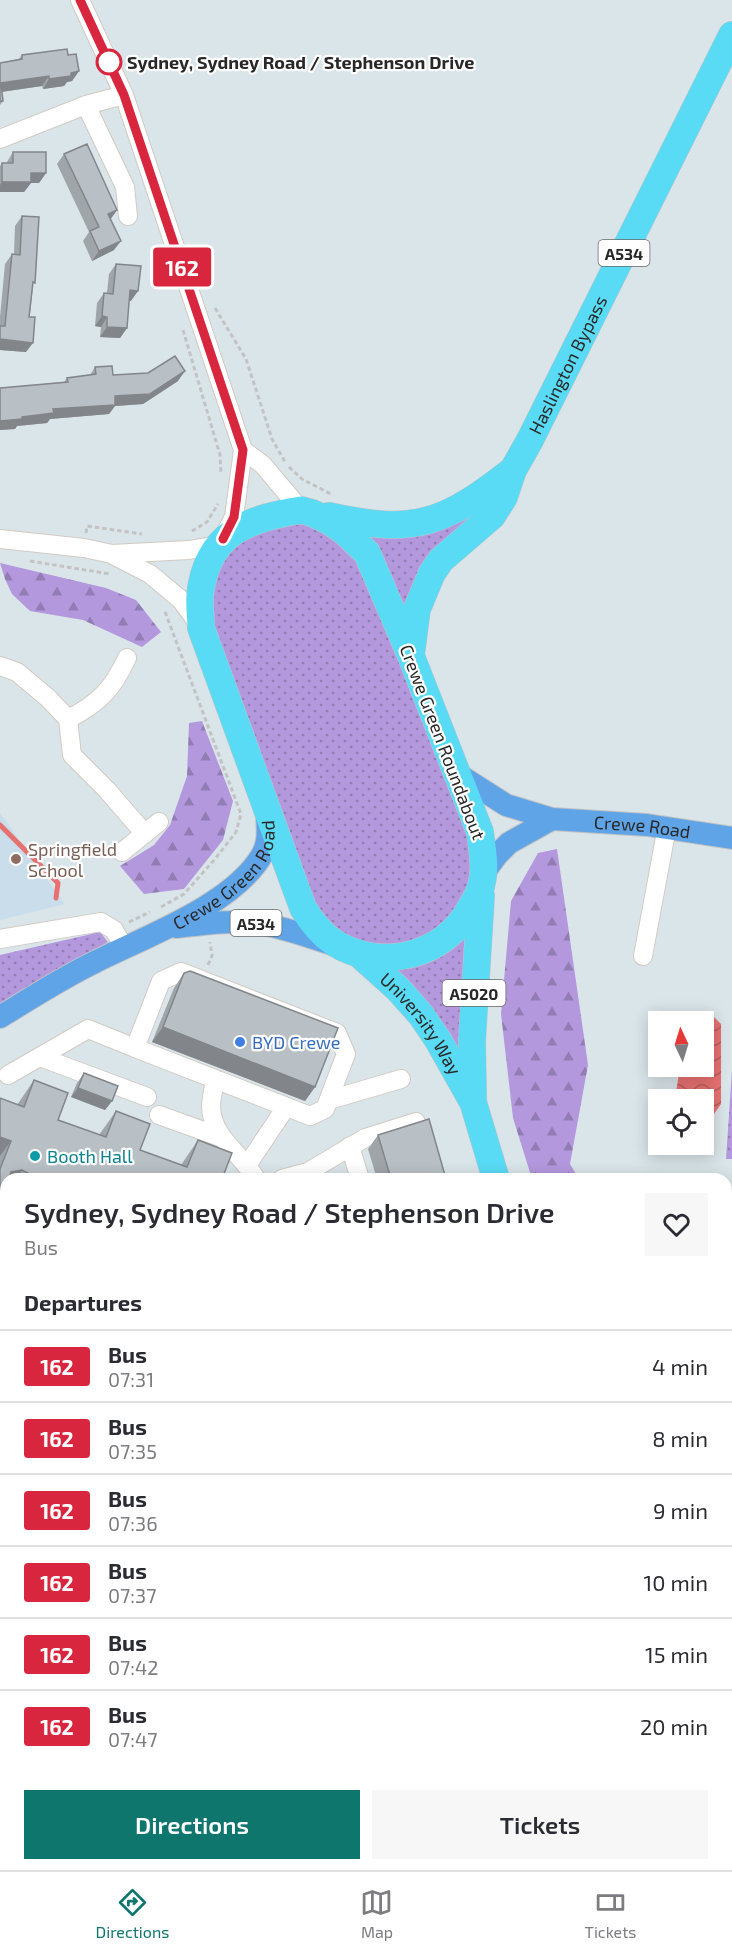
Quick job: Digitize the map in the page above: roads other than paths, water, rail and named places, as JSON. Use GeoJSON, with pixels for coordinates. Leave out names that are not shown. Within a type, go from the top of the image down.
{"type":"FeatureCollection","features":[{"type":"Feature","properties":{"kind":"highway","name":"Haslington Bypass"},"geometry":{"type":"LineString","coordinates":[[411,656],[417,609],[432,573],[441,560],[492,516],[504,497],[513,470],[732,35]]}},
{"type":"Feature","properties":{"kind":"highway","name":"Haslington Bypass"},"geometry":{"type":"LineString","coordinates":[[306,511],[363,524],[400,526],[425,522],[450,514],[479,497],[513,470]]}},
{"type":"Feature","properties":{"kind":"highway"},"geometry":{"type":"LineString","coordinates":[[306,511],[269,515],[246,525],[220,542],[205,571],[200,597],[201,628],[303,908],[322,933],[352,951],[390,958],[406,956],[437,944],[454,931],[466,916],[483,879]]}},
{"type":"Feature","properties":{"kind":"highway","name":"Crewe Green Roundabout"},"geometry":{"type":"LineString","coordinates":[[306,511],[329,521],[345,532],[367,553],[411,656],[480,832],[483,879]]}},
{"type":"Feature","properties":{"kind":"highway","name":"University Way"},"geometry":{"type":"LineString","coordinates":[[473,1102],[472,1041],[483,879]]}},
{"type":"Feature","properties":{"kind":"highway","name":"University Way"},"geometry":{"type":"LineString","coordinates":[[352,951],[398,989],[421,1015],[438,1040],[473,1102],[494,1173]]}},
{"type":"Feature","properties":{"kind":"main road","name":"Crewe Road"},"geometry":{"type":"LineString","coordinates":[[456,773],[506,805],[552,819],[667,827],[732,838]]}},
{"type":"Feature","properties":{"kind":"main road","name":"Crewe Green Road"},"geometry":{"type":"LineString","coordinates":[[164,929],[225,894],[254,866],[262,855],[268,838],[267,811]]}},
{"type":"Feature","properties":{"kind":"main road"},"geometry":{"type":"LineString","coordinates":[[483,879],[497,855],[509,843],[552,819]]}},
{"type":"Feature","properties":{"kind":"main road","name":"Crewe Green Road"},"geometry":{"type":"LineString","coordinates":[[0,1017],[92,963],[119,939],[164,929],[221,922],[255,923],[297,932],[352,951]]}},
{"type":"Feature","properties":{"kind":"street"},"geometry":{"type":"LineString","coordinates":[[0,539],[84,548],[112,554],[189,550],[220,542],[234,517],[243,450],[124,95],[80,0]]}},
{"type":"Feature","properties":{"kind":"street"},"geometry":{"type":"LineString","coordinates":[[0,139],[86,105],[124,95]]}},
{"type":"Feature","properties":{"kind":"street"},"geometry":{"type":"LineString","coordinates":[[86,105],[125,187],[128,216]]}},
{"type":"Feature","properties":{"kind":"street"},"geometry":{"type":"LineString","coordinates":[[243,450],[263,465],[306,511]]}},
{"type":"Feature","properties":{"kind":"street"},"geometry":{"type":"LineString","coordinates":[[112,554],[158,580],[181,600],[201,628]]}},
{"type":"Feature","properties":{"kind":"street"},"geometry":{"type":"LineString","coordinates":[[68,719],[87,710],[102,698],[127,658]]}},
{"type":"Feature","properties":{"kind":"street"},"geometry":{"type":"LineString","coordinates":[[0,666],[17,672],[48,698],[68,719],[72,755],[107,790],[144,834]]}},
{"type":"Feature","properties":{"kind":"street"},"geometry":{"type":"LineString","coordinates":[[122,852],[159,822]]}},
{"type":"Feature","properties":{"kind":"street"},"geometry":{"type":"LineString","coordinates":[[643,956],[667,827]]}},
{"type":"Feature","properties":{"kind":"street"},"geometry":{"type":"LineString","coordinates":[[0,939],[94,922],[101,922],[119,939]]}},
{"type":"Feature","properties":{"kind":"street"},"geometry":{"type":"LineString","coordinates":[[8,1075],[88,1029],[135,1048],[310,1116],[325,1109],[346,1054],[337,1033],[181,972],[161,981],[135,1048]]}},
{"type":"Feature","properties":{"kind":"street"},"geometry":{"type":"LineString","coordinates":[[40,1057],[147,1097]]}},
{"type":"Feature","properties":{"kind":"street"},"geometry":{"type":"LineString","coordinates":[[329,1100],[400,1078]]}},
{"type":"Feature","properties":{"kind":"street"},"geometry":{"type":"LineString","coordinates":[[215,1079],[211,1109],[220,1137],[252,1172],[286,1107]]}},
{"type":"Feature","properties":{"kind":"street"},"geometry":{"type":"LineString","coordinates":[[159,1115],[220,1137]]}},
{"type":"Feature","properties":{"kind":"street"},"geometry":{"type":"LineString","coordinates":[[313,1173],[365,1138],[416,1122]]}},
{"type":"Feature","properties":{"kind":"street"},"geometry":{"type":"LineString","coordinates":[[350,1146],[358,1173]]}},
{"type":"Feature","properties":{"kind":"water"},"geometry":{"type":"Polygon","coordinates":[[[714,1017],[721,1024],[721,1104],[714,1114],[714,1089],[677,1089],[678,1077],[714,1077],[714,1017]]]}},
{"type":"Feature","properties":{"kind":"waterway"},"geometry":{"type":"LineString","coordinates":[[0,825],[58,883],[56,898]]}},
{"type":"Feature","properties":{"kind":"place","name":"Sydney, Sydney Road / Stephenson Drive"},"geometry":{"type":"Point","coordinates":[109,62]}},
{"type":"Feature","properties":{"kind":"place","name":"Springfield School"},"geometry":{"type":"Point","coordinates":[16,859]}},
{"type":"Feature","properties":{"kind":"place","name":"BYD Crewe"},"geometry":{"type":"Point","coordinates":[240,1042]}},
{"type":"Feature","properties":{"kind":"place","name":"Booth Hall"},"geometry":{"type":"Point","coordinates":[35,1156]}}]}
